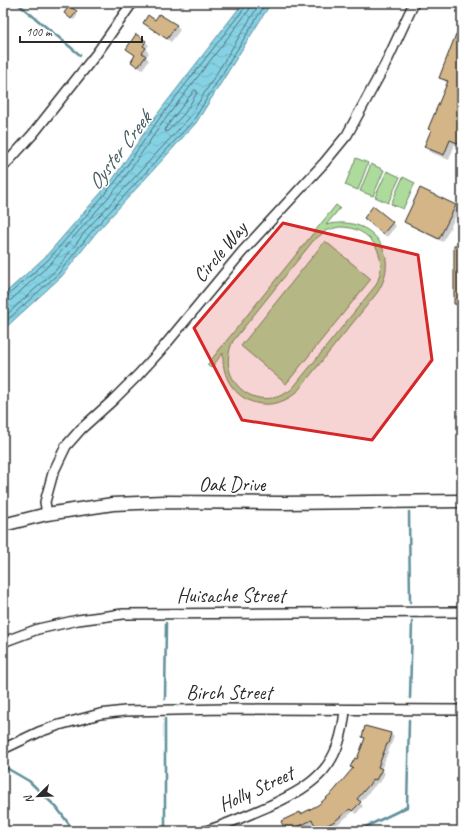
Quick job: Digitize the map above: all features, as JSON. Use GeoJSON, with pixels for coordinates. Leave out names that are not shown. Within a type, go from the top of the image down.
{"type":"FeatureCollection","features":[{"type":"Feature","properties":{"kind":"street"},"geometry":{"type":"LineString","coordinates":[[3,167],[33,134],[97,53],[132,3]]}},
{"type":"Feature","properties":{"kind":"street","name":"Circle Way"},"geometry":{"type":"LineString","coordinates":[[47,514],[45,502],[53,473],[66,446],[80,429],[117,396],[161,350],[242,252],[324,164],[347,135],[385,65],[414,3]]}},
{"type":"Feature","properties":{"kind":"street","name":"Oak Drive"},"geometry":{"type":"LineString","coordinates":[[3,525],[47,514],[113,504],[163,502],[282,503],[462,501]]}},
{"type":"Feature","properties":{"kind":"street","name":"Huisache Street"},"geometry":{"type":"LineString","coordinates":[[3,642],[38,629],[78,620],[123,614],[462,612]]}},
{"type":"Feature","properties":{"kind":"street","name":"Birch Street"},"geometry":{"type":"LineString","coordinates":[[3,749],[39,732],[59,725],[100,714],[125,711],[225,709],[462,710]]}},
{"type":"Feature","properties":{"kind":"street","name":"Holly Street"},"geometry":{"type":"LineString","coordinates":[[206,831],[233,822],[292,795],[309,785],[330,763],[338,747],[343,732],[346,710]]}},
{"type":"Feature","properties":{"kind":"highlighted area"},"geometry":{"type":"Polygon","coordinates":[[[283,223],[418,255],[432,360],[372,440],[242,420],[194,328],[283,223]]]}},
{"type":"Feature","properties":{"kind":"green space"},"geometry":{"type":"Polygon","coordinates":[[[356,158],[368,163],[358,190],[345,185],[356,158]]]}},
{"type":"Feature","properties":{"kind":"green space"},"geometry":{"type":"Polygon","coordinates":[[[371,164],[384,170],[373,196],[360,191],[371,164]]]}},
{"type":"Feature","properties":{"kind":"green space"},"geometry":{"type":"Polygon","coordinates":[[[387,171],[400,177],[388,203],[375,197],[387,171]]]}},
{"type":"Feature","properties":{"kind":"green space"},"geometry":{"type":"Polygon","coordinates":[[[403,177],[415,183],[403,209],[391,204],[403,177]]]}},
{"type":"Feature","properties":{"kind":"green space"},"geometry":{"type":"Polygon","coordinates":[[[336,205],[340,208],[326,225],[342,223],[357,225],[369,231],[378,240],[384,251],[386,264],[384,278],[377,293],[296,393],[283,401],[270,404],[257,403],[246,399],[236,391],[228,381],[224,368],[223,353],[211,368],[207,365],[336,205]],[[339,227],[327,230],[313,241],[233,341],[229,356],[229,369],[234,381],[242,390],[253,396],[265,399],[279,396],[292,389],[376,285],[380,274],[381,264],[375,245],[368,237],[350,228],[339,227]]]}},
{"type":"Feature","properties":{"kind":"green space"},"geometry":{"type":"Polygon","coordinates":[[[325,241],[371,279],[286,384],[241,346],[325,241]]]}},
{"type":"Feature","properties":{"kind":"water"},"geometry":{"type":"Polygon","coordinates":[[[243,3],[271,3],[196,123],[95,234],[62,276],[3,330],[3,295],[45,257],[113,179],[155,117],[243,3]]]}},
{"type":"Feature","properties":{"kind":"building"},"geometry":{"type":"Polygon","coordinates":[[[69,6],[77,11],[71,19],[64,13],[69,6]]]}},
{"type":"Feature","properties":{"kind":"building"},"geometry":{"type":"Polygon","coordinates":[[[159,14],[177,25],[167,39],[143,23],[148,15],[155,20],[159,14]]]}},
{"type":"Feature","properties":{"kind":"building"},"geometry":{"type":"Polygon","coordinates":[[[136,34],[146,41],[143,46],[146,48],[142,53],[146,56],[138,67],[131,62],[135,55],[126,49],[136,34]]]}},
{"type":"Feature","properties":{"kind":"building"},"geometry":{"type":"Polygon","coordinates":[[[456,34],[462,37],[462,145],[450,140],[444,155],[424,147],[431,130],[428,129],[448,81],[439,78],[456,34]]]}},
{"type":"Feature","properties":{"kind":"building"},"geometry":{"type":"Polygon","coordinates":[[[420,188],[456,205],[439,239],[404,222],[420,188]]]}},
{"type":"Feature","properties":{"kind":"building"},"geometry":{"type":"Polygon","coordinates":[[[373,206],[393,222],[383,234],[364,218],[373,206]]]}},
{"type":"Feature","properties":{"kind":"building"},"geometry":{"type":"Polygon","coordinates":[[[454,245],[462,245],[462,305],[454,304],[454,245]]]}},
{"type":"Feature","properties":{"kind":"building"},"geometry":{"type":"Polygon","coordinates":[[[365,726],[391,733],[378,767],[382,769],[376,780],[374,779],[357,799],[361,802],[352,811],[350,809],[335,821],[318,830],[312,820],[289,831],[285,831],[281,821],[300,812],[301,814],[318,805],[333,792],[353,768],[350,767],[355,758],[357,759],[365,738],[362,737],[365,726]]]}},
{"type":"Feature","properties":{"kind":"waterway"},"geometry":{"type":"LineString","coordinates":[[17,3],[80,55]]}},
{"type":"Feature","properties":{"kind":"waterway"},"geometry":{"type":"LineString","coordinates":[[409,512],[410,602]]}},
{"type":"Feature","properties":{"kind":"waterway"},"geometry":{"type":"LineString","coordinates":[[410,698],[412,622]]}},
{"type":"Feature","properties":{"kind":"waterway"},"geometry":{"type":"LineString","coordinates":[[165,699],[166,623]]}},
{"type":"Feature","properties":{"kind":"waterway"},"geometry":{"type":"LineString","coordinates":[[165,719],[165,831]]}},
{"type":"Feature","properties":{"kind":"waterway"},"geometry":{"type":"LineString","coordinates":[[357,831],[407,807],[409,720]]}},
{"type":"Feature","properties":{"kind":"waterway"},"geometry":{"type":"LineString","coordinates":[[3,766],[29,781],[57,808],[74,831]]}},
{"type":"Feature","properties":{"kind":"water label","name":"Oyster Creek"},"geometry":{"type":"Point","coordinates":[119,151]}}]}
